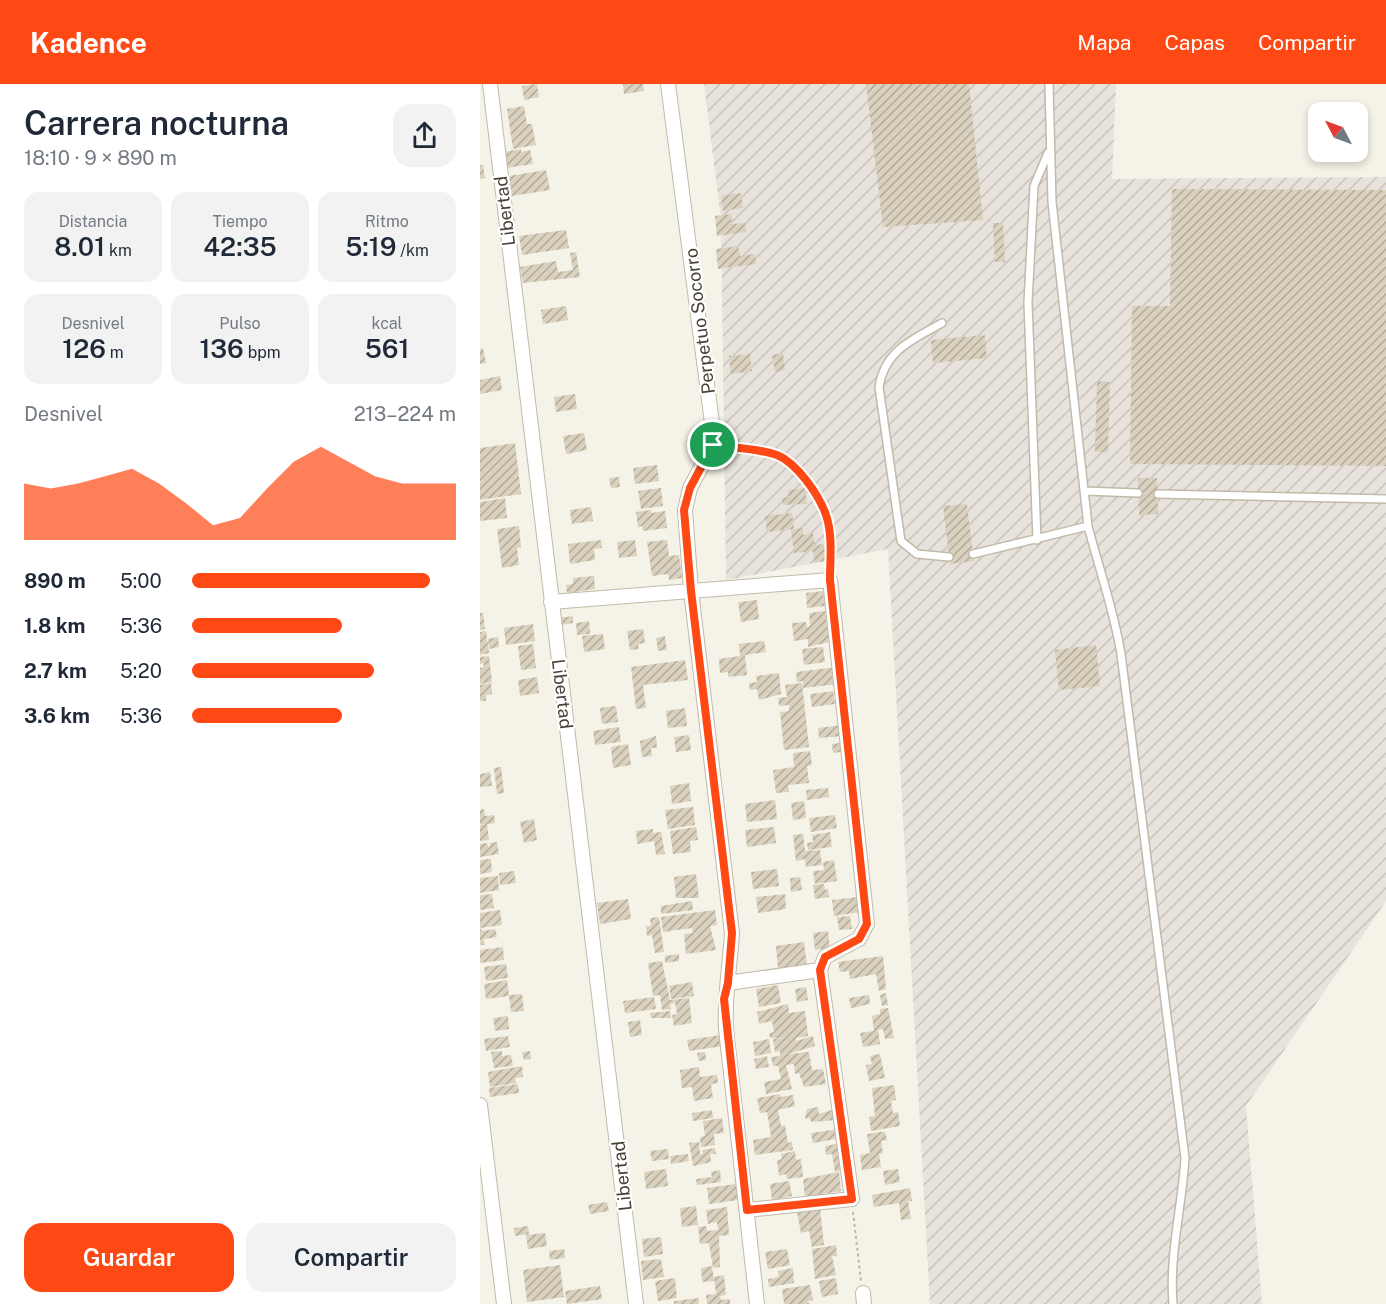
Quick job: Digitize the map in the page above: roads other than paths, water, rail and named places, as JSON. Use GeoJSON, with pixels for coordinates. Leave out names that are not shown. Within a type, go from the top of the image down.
{"type":"FeatureCollection","features":[{"type":"Feature","properties":{"kind":"street","name":"Libertad"},"geometry":{"type":"LineString","coordinates":[[490,84],[636,1304]]}},
{"type":"Feature","properties":{"kind":"street","name":"Perpetuo Socorro"},"geometry":{"type":"LineString","coordinates":[[668,84],[688,220],[713,445],[690,488],[684,510],[691,591]]}},
{"type":"Feature","properties":{"kind":"street"},"geometry":{"type":"LineString","coordinates":[[551,602],[830,580],[867,924],[859,939],[825,957],[820,970],[852,1199],[747,1210]]}},
{"type":"Feature","properties":{"kind":"street"},"geometry":{"type":"LineString","coordinates":[[691,591],[732,933],[728,983],[724,999],[726,1029],[757,1304]]}},
{"type":"Feature","properties":{"kind":"street"},"geometry":{"type":"LineString","coordinates":[[728,983],[820,970]]}},
{"type":"Feature","properties":{"kind":"street"},"geometry":{"type":"LineString","coordinates":[[480,1105],[504,1304]]}},
{"type":"Feature","properties":{"kind":"lane"},"geometry":{"type":"LineString","coordinates":[[1049,84],[1052,202],[1088,526],[1100,575],[1114,613],[1121,654],[1185,1158],[1183,1196],[1173,1248],[1173,1304]]}},
{"type":"Feature","properties":{"kind":"lane"},"geometry":{"type":"LineString","coordinates":[[1037,540],[1028,303],[1034,186],[1049,151]]}},
{"type":"Feature","properties":{"kind":"lane"},"geometry":{"type":"LineString","coordinates":[[942,323],[898,347],[882,373],[879,387],[902,541],[917,554],[949,556]]}},
{"type":"Feature","properties":{"kind":"lane"},"geometry":{"type":"LineString","coordinates":[[1085,491],[1138,493]]}},
{"type":"Feature","properties":{"kind":"lane"},"geometry":{"type":"LineString","coordinates":[[1158,494],[1386,499]]}},
{"type":"Feature","properties":{"kind":"lane"},"geometry":{"type":"LineString","coordinates":[[973,554],[1088,526]]}}]}
